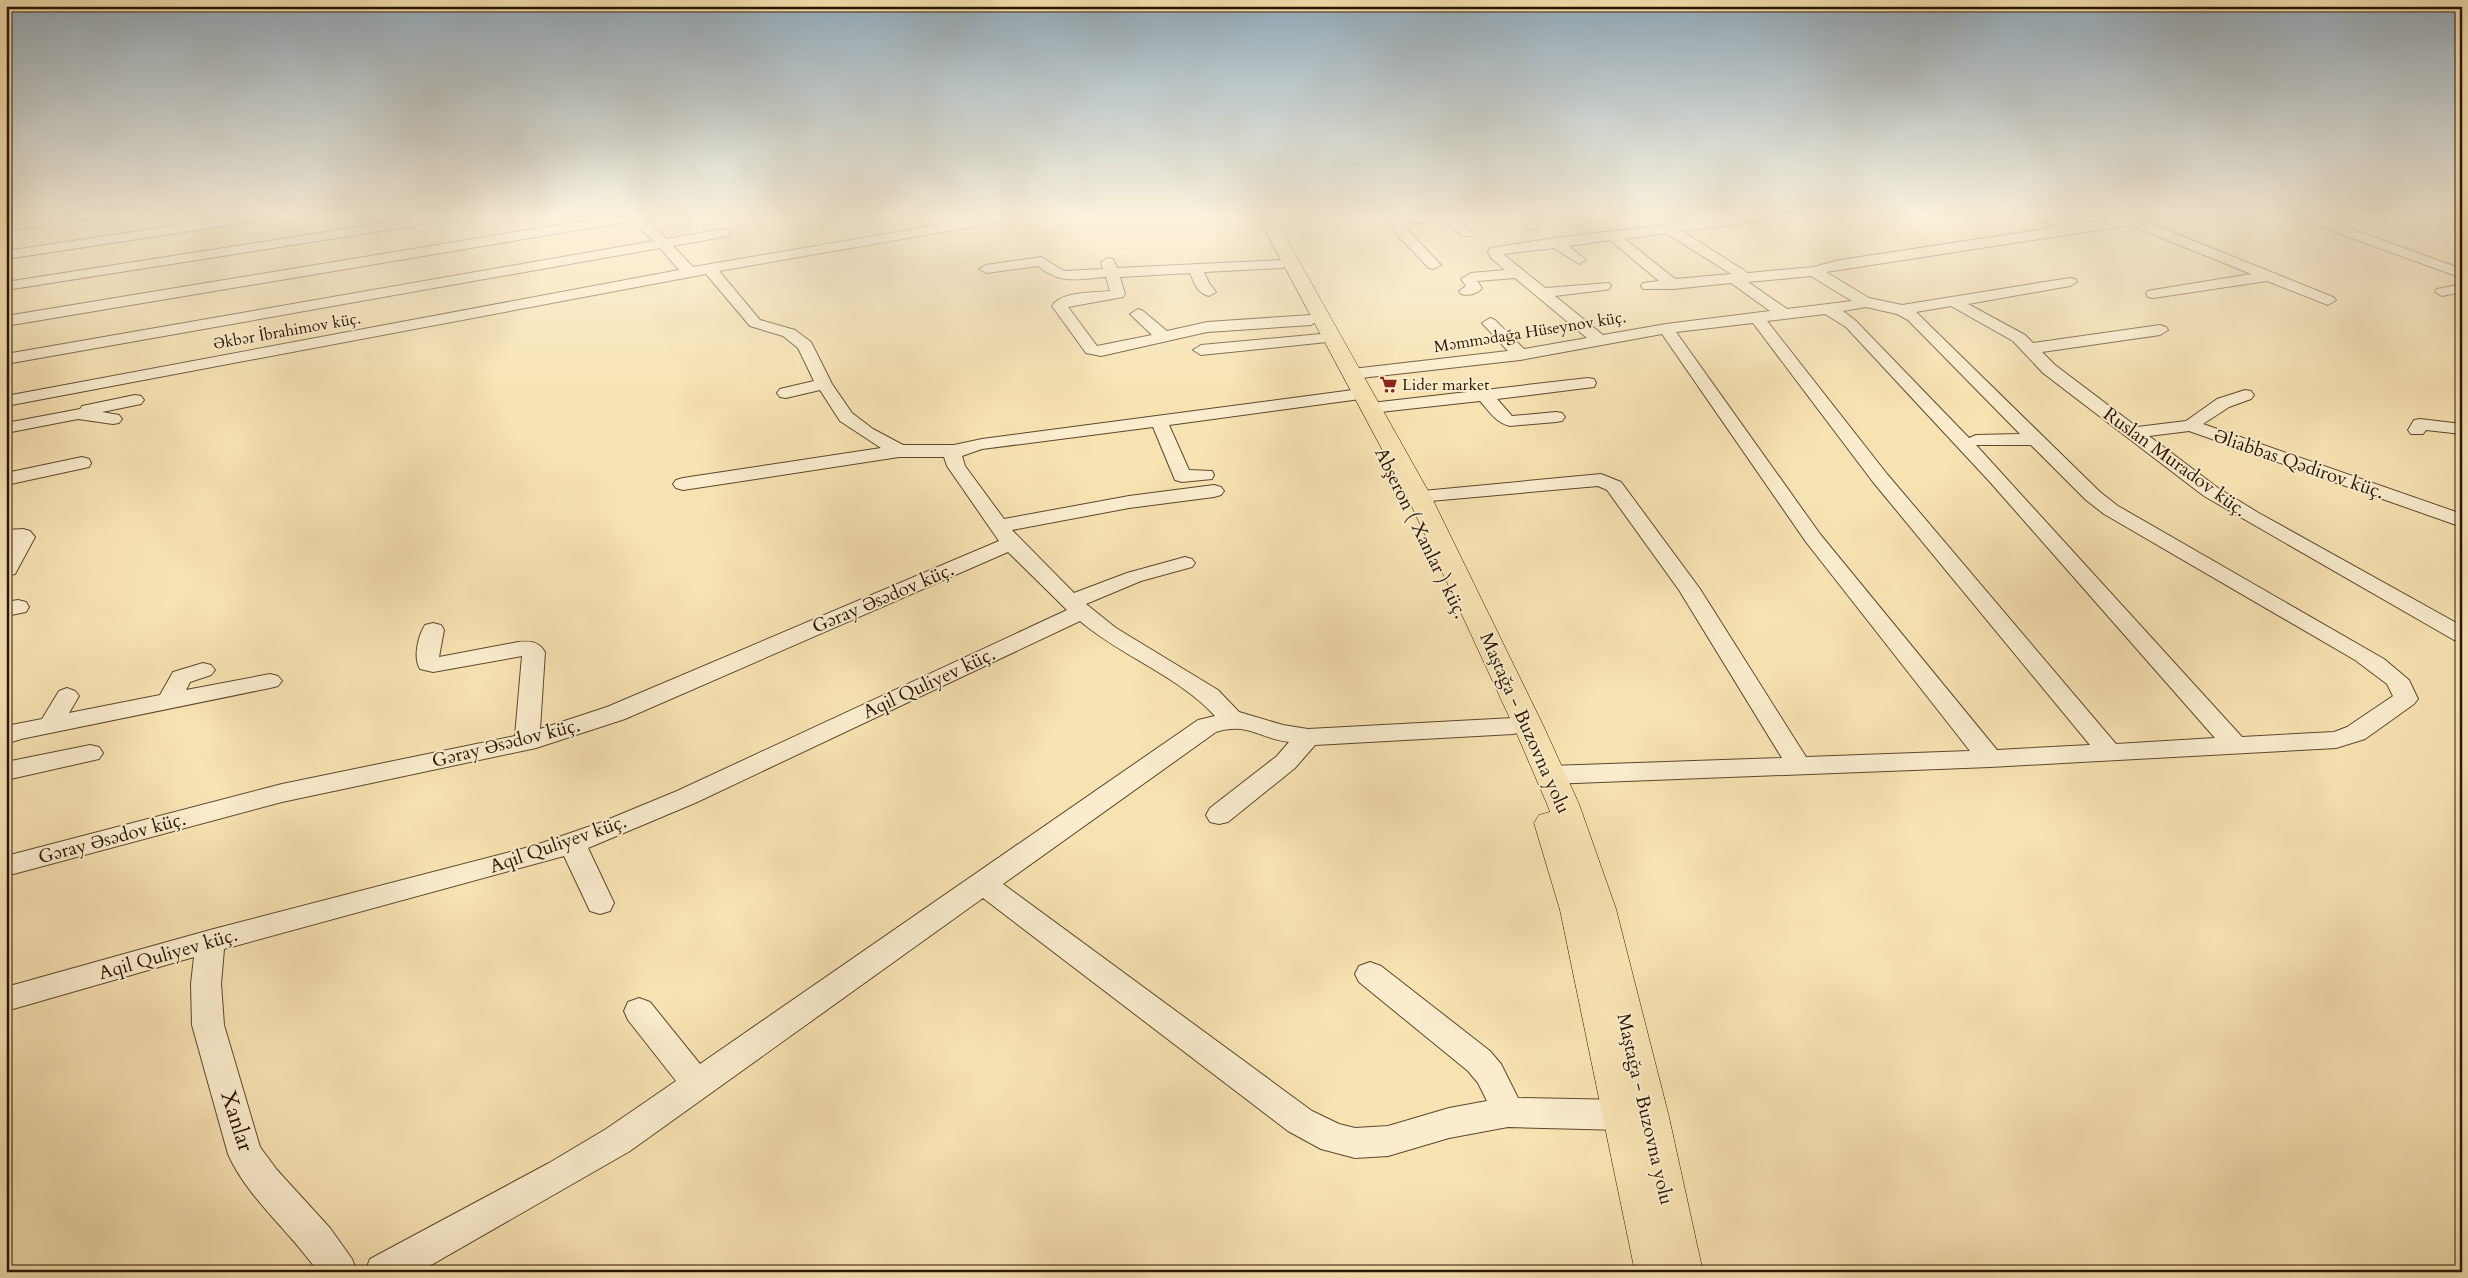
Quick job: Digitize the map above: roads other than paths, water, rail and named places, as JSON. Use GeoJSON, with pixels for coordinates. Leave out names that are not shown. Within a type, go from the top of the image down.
{"type":"FeatureCollection","features":[{"type":"Feature","properties":{"kind":"main road","name":"Abşeron ( Xanlar ) küç."},"geometry":{"type":"LineString","coordinates":[[1288,275],[1316,329],[1359,392],[1406,498],[1513,726],[1541,775],[1559,847],[1636,1116],[1656,1272]]}},
{"type":"Feature","properties":{"kind":"main road","name":"Maştağa - Buzovna yolu"},"geometry":{"type":"LineString","coordinates":[[1297,275],[1359,392],[1419,496],[1541,775]]}},
{"type":"Feature","properties":{"kind":"main road","name":"Maştağa - Buzovna yolu"},"geometry":{"type":"LineString","coordinates":[[1636,1116],[1682,1272]]}},
{"type":"Feature","properties":{"kind":"street"},"geometry":{"type":"LineString","coordinates":[[6,286],[78,275]]}},
{"type":"Feature","properties":{"kind":"street"},"geometry":{"type":"LineString","coordinates":[[6,321],[281,275]]}},
{"type":"Feature","properties":{"kind":"street"},"geometry":{"type":"LineString","coordinates":[[6,359],[488,275]]}},
{"type":"Feature","properties":{"kind":"street","name":"Əkbər İbrahimov küç."},"geometry":{"type":"LineString","coordinates":[[6,401],[681,275]]}},
{"type":"Feature","properties":{"kind":"street"},"geometry":{"type":"LineString","coordinates":[[715,275],[754,323],[798,337],[805,345],[824,384],[846,417],[867,433],[899,451]]}},
{"type":"Feature","properties":{"kind":"street"},"geometry":{"type":"LineString","coordinates":[[1112,275],[1118,294],[1073,300],[1060,306],[1090,348],[1101,350],[1216,326],[1316,329]]}},
{"type":"Feature","properties":{"kind":"street"},"geometry":{"type":"LineString","coordinates":[[1198,275],[1202,284],[1209,292]]}},
{"type":"Feature","properties":{"kind":"street"},"geometry":{"type":"LineString","coordinates":[[1466,291],[1475,288],[1468,279],[1471,277],[1499,275]]}},
{"type":"Feature","properties":{"kind":"street"},"geometry":{"type":"LineString","coordinates":[[1521,275],[1598,340]]}},
{"type":"Feature","properties":{"kind":"street"},"geometry":{"type":"LineString","coordinates":[[1660,275],[1673,285]]}},
{"type":"Feature","properties":{"kind":"street"},"geometry":{"type":"LineString","coordinates":[[1735,275],[1784,314]]}},
{"type":"Feature","properties":{"kind":"street"},"geometry":{"type":"LineString","coordinates":[[1648,286],[1781,275]]}},
{"type":"Feature","properties":{"kind":"street"},"geometry":{"type":"LineString","coordinates":[[1541,775],[1798,764],[1990,759],[2326,741],[2348,737],[2406,699],[2405,691],[2400,684],[2346,644],[2111,510],[2036,439],[1913,317],[1902,310],[1864,302],[1820,275]]}},
{"type":"Feature","properties":{"kind":"street"},"geometry":{"type":"LineString","coordinates":[[2265,275],[2328,300]]}},
{"type":"Feature","properties":{"kind":"street"},"geometry":{"type":"LineString","coordinates":[[2153,294],[2268,276]]}},
{"type":"Feature","properties":{"kind":"street"},"geometry":{"type":"LineString","coordinates":[[1902,310],[2070,282]]}},
{"type":"Feature","properties":{"kind":"street"},"geometry":{"type":"LineString","coordinates":[[1542,293],[1604,286]]}},
{"type":"Feature","properties":{"kind":"street"},"geometry":{"type":"LineString","coordinates":[[2442,292],[2462,288]]}},
{"type":"Feature","properties":{"kind":"street","name":"Ruslan Muradov küç."},"geometry":{"type":"LineString","coordinates":[[1952,301],[2008,332],[2028,348],[2049,369],[2198,483],[2250,516],[2462,635]]}},
{"type":"Feature","properties":{"kind":"street","name":"Məmmədağa Hüseynov küç."},"geometry":{"type":"LineString","coordinates":[[1359,392],[1520,354],[1598,340],[1666,329],[1829,309],[1864,302]]}},
{"type":"Feature","properties":{"kind":"street"},"geometry":{"type":"LineString","coordinates":[[1829,309],[1851,324],[1997,478],[2236,746]]}},
{"type":"Feature","properties":{"kind":"street"},"geometry":{"type":"LineString","coordinates":[[1138,314],[1163,336]]}},
{"type":"Feature","properties":{"kind":"street"},"geometry":{"type":"LineString","coordinates":[[1757,318],[1880,478],[2109,752]]}},
{"type":"Feature","properties":{"kind":"street"},"geometry":{"type":"LineString","coordinates":[[1490,323],[1520,354]]}},
{"type":"Feature","properties":{"kind":"street"},"geometry":{"type":"LineString","coordinates":[[1201,350],[1316,329]]}},
{"type":"Feature","properties":{"kind":"street"},"geometry":{"type":"LineString","coordinates":[[1666,329],[1813,538],[1990,759]]}},
{"type":"Feature","properties":{"kind":"street"},"geometry":{"type":"LineString","coordinates":[[2028,348],[2049,347],[2160,330]]}},
{"type":"Feature","properties":{"kind":"street"},"geometry":{"type":"LineString","coordinates":[[682,484],[899,451],[954,451],[982,444],[1359,392],[1484,394],[1588,383]]}},
{"type":"Feature","properties":{"kind":"street"},"geometry":{"type":"LineString","coordinates":[[786,393],[824,384]]}},
{"type":"Feature","properties":{"kind":"street"},"geometry":{"type":"LineString","coordinates":[[1484,394],[1505,419],[1510,421],[1556,417]]}},
{"type":"Feature","properties":{"kind":"street"},"geometry":{"type":"LineString","coordinates":[[2191,426],[2223,403],[2245,395]]}},
{"type":"Feature","properties":{"kind":"street"},"geometry":{"type":"LineString","coordinates":[[6,428],[78,414],[103,406],[135,400]]}},
{"type":"Feature","properties":{"kind":"street"},"geometry":{"type":"LineString","coordinates":[[78,414],[113,419]]}},
{"type":"Feature","properties":{"kind":"street","name":"Gəray Əsədov küç."},"geometry":{"type":"LineString","coordinates":[[6,866],[282,793],[527,742],[616,713],[1006,534],[1209,483],[1182,476],[1159,421]]}},
{"type":"Feature","properties":{"kind":"street"},"geometry":{"type":"LineString","coordinates":[[2417,430],[2420,424],[2462,429]]}},
{"type":"Feature","properties":{"kind":"street","name":"Əliabbas Qədirov küç."},"geometry":{"type":"LineString","coordinates":[[2134,433],[2191,426],[2462,521]]}},
{"type":"Feature","properties":{"kind":"street"},"geometry":{"type":"LineString","coordinates":[[1976,440],[2036,439]]}},
{"type":"Feature","properties":{"kind":"street"},"geometry":{"type":"LineString","coordinates":[[954,451],[953,456],[956,466],[1006,534],[1076,607],[1108,633],[1210,695],[1232,719]]}},
{"type":"Feature","properties":{"kind":"street"},"geometry":{"type":"LineString","coordinates":[[6,479],[82,463]]}},
{"type":"Feature","properties":{"kind":"street"},"geometry":{"type":"LineString","coordinates":[[1419,496],[1601,480],[1614,486],[1689,590],[1798,764]]}},
{"type":"Feature","properties":{"kind":"street"},"geometry":{"type":"LineString","coordinates":[[6,536],[23,535],[25,537],[8,570]]}},
{"type":"Feature","properties":{"kind":"street","name":"Aqil Quliyev küç."},"geometry":{"type":"LineString","coordinates":[[6,999],[210,941],[528,857],[572,843],[686,797],[1076,607],[1134,576],[1185,563]]}},
{"type":"Feature","properties":{"kind":"street"},"geometry":{"type":"LineString","coordinates":[[433,630],[428,664],[433,665],[518,649],[529,648],[534,652],[527,742]]}},
{"type":"Feature","properties":{"kind":"street"},"geometry":{"type":"LineString","coordinates":[[169,701],[181,677],[185,674],[203,670]]}},
{"type":"Feature","properties":{"kind":"street"},"geometry":{"type":"LineString","coordinates":[[6,736],[50,725],[270,681]]}},
{"type":"Feature","properties":{"kind":"street"},"geometry":{"type":"LineString","coordinates":[[50,725],[67,696]]}},
{"type":"Feature","properties":{"kind":"street"},"geometry":{"type":"LineString","coordinates":[[383,1272],[561,1174],[618,1140],[1206,726],[1232,719],[1247,721],[1280,733],[1308,738],[1513,726]]}},
{"type":"Feature","properties":{"kind":"street"},"geometry":{"type":"LineString","coordinates":[[1219,815],[1286,762],[1308,738]]}},
{"type":"Feature","properties":{"kind":"street"},"geometry":{"type":"LineString","coordinates":[[6,771],[90,753]]}},
{"type":"Feature","properties":{"kind":"street"},"geometry":{"type":"LineString","coordinates":[[572,843],[600,903]]}},
{"type":"Feature","properties":{"kind":"street"},"geometry":{"type":"LineString","coordinates":[[982,883],[1300,1121],[1333,1138],[1355,1143],[1388,1141],[1449,1123],[1508,1112],[1636,1116]]}},
{"type":"Feature","properties":{"kind":"street","name":"Xanlar"},"geometry":{"type":"LineString","coordinates":[[210,941],[206,984],[208,1025],[245,1154],[265,1181],[317,1240],[339,1272]]}},
{"type":"Feature","properties":{"kind":"street"},"geometry":{"type":"LineString","coordinates":[[1370,974],[1479,1061],[1490,1074],[1508,1112]]}},
{"type":"Feature","properties":{"kind":"street"},"geometry":{"type":"LineString","coordinates":[[639,1011],[697,1084]]}},
{"type":"Feature","properties":{"kind":"place","name":"Lider market"},"geometry":{"type":"Point","coordinates":[1388,385]}}]}
